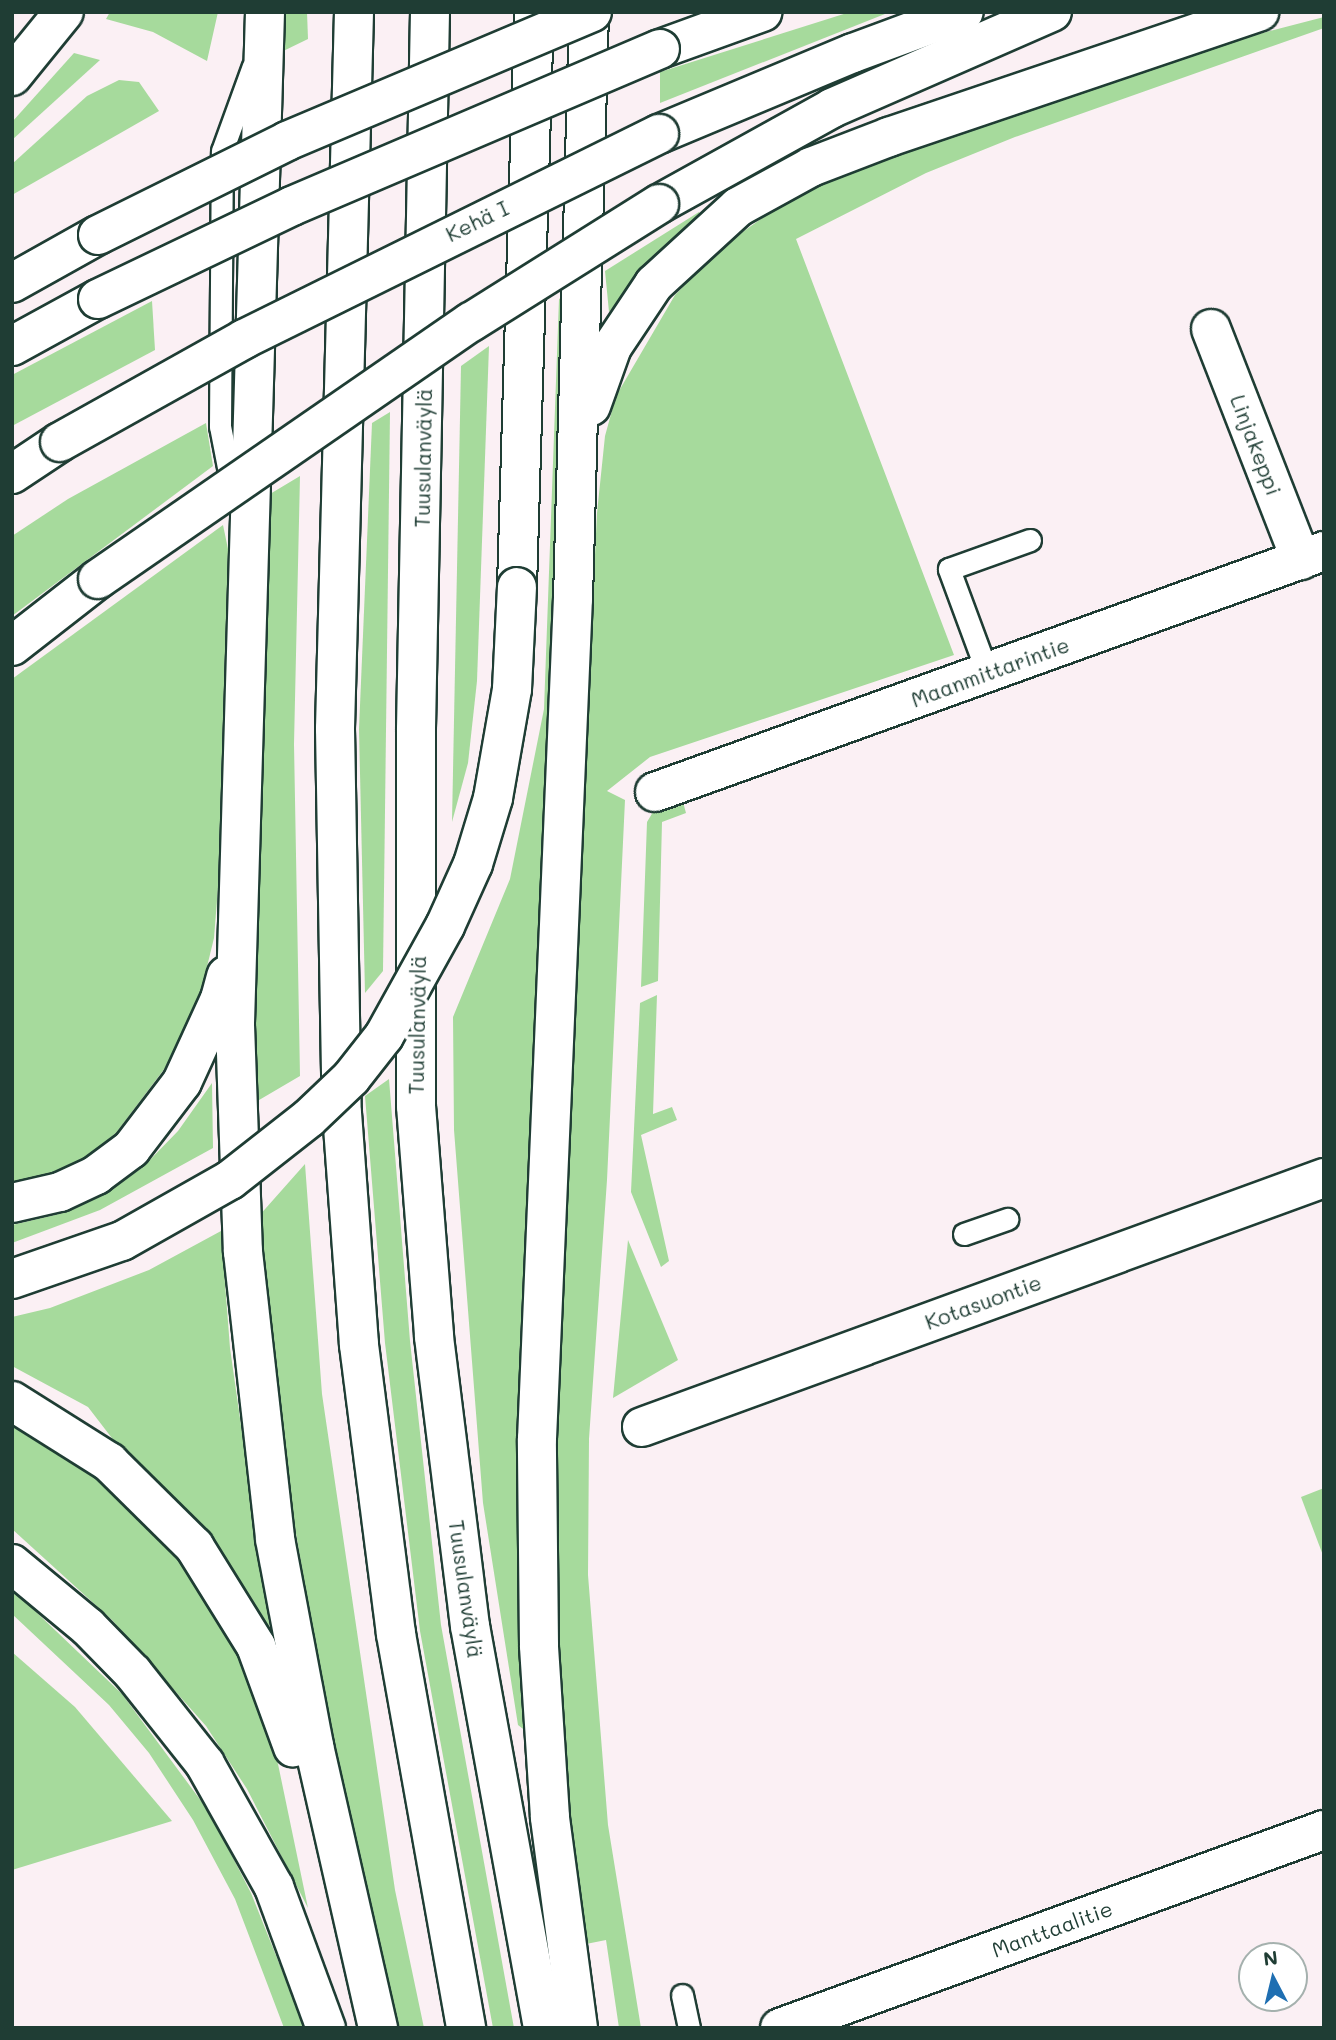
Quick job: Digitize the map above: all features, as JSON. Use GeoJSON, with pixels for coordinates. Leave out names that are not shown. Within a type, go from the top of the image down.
{"type":"FeatureCollection","features":[{"type":"Feature","properties":{"kind":"main road"},"geometry":{"type":"LineString","coordinates":[[12,76],[64,12]]}},
{"type":"Feature","properties":{"kind":"main road"},"geometry":{"type":"LineString","coordinates":[[354,12],[335,729],[342,1113],[359,1345],[396,1634],[466,2028]]}},
{"type":"Feature","properties":{"kind":"main road","name":"Tuusulanväylä"},"geometry":{"type":"LineString","coordinates":[[430,12],[415,730],[416,1106],[434,1337],[470,1626],[542,2028]]}},
{"type":"Feature","properties":{"kind":"main road"},"geometry":{"type":"LineString","coordinates":[[12,1279],[122,1241],[183,1211],[230,1180],[309,1118],[351,1077],[384,1036],[445,926],[473,864],[493,798],[512,689],[534,12]]}},
{"type":"Feature","properties":{"kind":"main road"},"geometry":{"type":"LineString","coordinates":[[12,284],[98,235],[287,141],[590,12],[573,599],[537,1439],[539,1645],[550,1817],[578,2028]]}},
{"type":"Feature","properties":{"kind":"main road"},"geometry":{"type":"LineString","coordinates":[[12,346],[98,299],[292,206],[660,49],[762,12]]}},
{"type":"Feature","properties":{"kind":"main road","name":"Kehä I"},"geometry":{"type":"LineString","coordinates":[[12,474],[60,442],[244,339],[659,134],[853,53],[964,12]]}},
{"type":"Feature","properties":{"kind":"main road"},"geometry":{"type":"LineString","coordinates":[[12,646],[97,579],[427,352],[659,204],[832,108],[1052,12]]}},
{"type":"Feature","properties":{"kind":"main road"},"geometry":{"type":"LineString","coordinates":[[573,599],[592,395],[633,313],[691,246],[738,207],[811,167],[968,108],[1259,12]]}},
{"type":"Feature","properties":{"kind":"main road"},"geometry":{"type":"LineString","coordinates":[[265,24],[238,891],[236,1126],[255,1386],[275,1539],[314,1746],[378,2028]]}},
{"type":"Feature","properties":{"kind":"main road","name":"Linjakeppi"},"geometry":{"type":"LineString","coordinates":[[1211,329],[1312,555]]}},
{"type":"Feature","properties":{"kind":"main road","name":"Maanmittarintie"},"geometry":{"type":"LineString","coordinates":[[655,792],[1312,555]]}},
{"type":"Feature","properties":{"kind":"main road"},"geometry":{"type":"LineString","coordinates":[[12,1203],[60,1192],[96,1175],[131,1149],[161,1115],[194,1059],[220,999],[238,891]]}},
{"type":"Feature","properties":{"kind":"main road","name":"Kotasuontie"},"geometry":{"type":"LineString","coordinates":[[642,1427],[1324,1178]]}},
{"type":"Feature","properties":{"kind":"main road"},"geometry":{"type":"LineString","coordinates":[[12,1401],[109,1462],[150,1498],[194,1546],[224,1590],[256,1646],[277,1698],[362,1951]]}},
{"type":"Feature","properties":{"kind":"main road"},"geometry":{"type":"LineString","coordinates":[[12,1564],[88,1627],[133,1673],[205,1764],[274,1887],[326,2028]]}},
{"type":"Feature","properties":{"kind":"main road","name":"Manttaalitie"},"geometry":{"type":"LineString","coordinates":[[780,2028],[1324,1830]]}},
{"type":"Feature","properties":{"kind":"lane"},"geometry":{"type":"LineString","coordinates":[[987,673],[949,569],[1030,540]]}},
{"type":"Feature","properties":{"kind":"lane"},"geometry":{"type":"LineString","coordinates":[[964,1234],[1007,1219]]}},
{"type":"Feature","properties":{"kind":"lane"},"geometry":{"type":"LineString","coordinates":[[682,1995],[690,2028]]}},
{"type":"Feature","properties":{"kind":"green space"},"geometry":{"type":"Polygon","coordinates":[[[110,12],[218,12],[207,61],[153,32],[106,19],[110,12]]]}},
{"type":"Feature","properties":{"kind":"green space"},"geometry":{"type":"Polygon","coordinates":[[[275,12],[307,12],[308,39],[273,56],[275,12]]]}},
{"type":"Feature","properties":{"kind":"green space"},"geometry":{"type":"Polygon","coordinates":[[[850,12],[890,12],[660,103],[660,72],[850,12]]]}},
{"type":"Feature","properties":{"kind":"green space"},"geometry":{"type":"Polygon","coordinates":[[[1324,17],[1324,28],[1015,137],[926,173],[796,239],[954,655],[650,757],[607,791],[625,800],[607,1180],[589,1439],[588,1575],[608,1825],[641,2028],[619,2028],[606,1940],[586,1944],[569,1834],[561,1723],[553,1436],[597,513],[605,436],[616,396],[675,295],[723,246],[779,206],[852,167],[1159,60],[1324,17]]]}},
{"type":"Feature","properties":{"kind":"green space"},"geometry":{"type":"Polygon","coordinates":[[[74,53],[100,60],[12,140],[12,122],[74,53]]]}},
{"type":"Feature","properties":{"kind":"green space"},"geometry":{"type":"Polygon","coordinates":[[[119,80],[139,82],[159,111],[12,195],[12,164],[87,96],[119,80]]]}},
{"type":"Feature","properties":{"kind":"green space"},"geometry":{"type":"Polygon","coordinates":[[[699,212],[701,215],[655,256],[609,312],[605,271],[699,212]]]}},
{"type":"Feature","properties":{"kind":"green space"},"geometry":{"type":"Polygon","coordinates":[[[567,294],[517,1436],[527,1732],[518,1725],[483,1503],[454,1130],[453,1017],[510,879],[544,709],[559,299],[567,294]]]}},
{"type":"Feature","properties":{"kind":"green space"},"geometry":{"type":"Polygon","coordinates":[[[152,301],[155,350],[12,426],[12,375],[152,301]]]}},
{"type":"Feature","properties":{"kind":"green space"},"geometry":{"type":"Polygon","coordinates":[[[489,346],[477,681],[468,763],[452,822],[461,366],[489,346]]]}},
{"type":"Feature","properties":{"kind":"green space"},"geometry":{"type":"Polygon","coordinates":[[[390,412],[383,971],[365,993],[359,729],[372,423],[390,412]]]}},
{"type":"Feature","properties":{"kind":"green space"},"geometry":{"type":"Polygon","coordinates":[[[206,423],[213,466],[12,616],[12,536],[68,499],[206,423]]]}},
{"type":"Feature","properties":{"kind":"green space"},"geometry":{"type":"Polygon","coordinates":[[[300,476],[294,744],[300,1076],[254,1103],[265,497],[300,476]]]}},
{"type":"Feature","properties":{"kind":"green space"},"geometry":{"type":"Polygon","coordinates":[[[223,525],[228,549],[218,888],[214,938],[203,983],[185,1032],[165,1068],[116,1133],[87,1157],[53,1172],[12,1182],[12,679],[223,525]]]}},
{"type":"Feature","properties":{"kind":"green space"},"geometry":{"type":"Polygon","coordinates":[[[683,802],[686,813],[662,822],[658,981],[641,987],[647,822],[653,812],[683,802]]]}},
{"type":"Feature","properties":{"kind":"green space"},"geometry":{"type":"Polygon","coordinates":[[[657,995],[653,1114],[672,1107],[677,1120],[641,1135],[669,1261],[661,1267],[631,1192],[640,1003],[657,995]]]}},
{"type":"Feature","properties":{"kind":"green space"},"geometry":{"type":"Polygon","coordinates":[[[389,1079],[410,1341],[441,1625],[514,2028],[493,2028],[420,1631],[385,1343],[365,1096],[389,1079]]]}},
{"type":"Feature","properties":{"kind":"green space"},"geometry":{"type":"Polygon","coordinates":[[[212,1083],[213,1148],[100,1210],[12,1243],[12,1225],[67,1212],[107,1193],[143,1167],[178,1131],[212,1083]]]}},
{"type":"Feature","properties":{"kind":"green space"},"geometry":{"type":"Polygon","coordinates":[[[305,1164],[322,1394],[395,1890],[424,2028],[397,2028],[328,1721],[278,1428],[258,1217],[305,1164]]]}},
{"type":"Feature","properties":{"kind":"green space"},"geometry":{"type":"Polygon","coordinates":[[[221,1231],[230,1348],[271,1636],[208,1534],[118,1446],[88,1407],[12,1366],[12,1317],[50,1308],[149,1270],[221,1231]]]}},
{"type":"Feature","properties":{"kind":"green space"},"geometry":{"type":"Polygon","coordinates":[[[628,1240],[678,1360],[613,1398],[628,1240]]]}},
{"type":"Feature","properties":{"kind":"green space"},"geometry":{"type":"Polygon","coordinates":[[[12,1426],[100,1480],[179,1559],[208,1602],[239,1658],[278,1764],[308,1908],[247,1789],[206,1726],[112,1620],[12,1529],[12,1426]]]}},
{"type":"Feature","properties":{"kind":"green space"},"geometry":{"type":"Polygon","coordinates":[[[1324,1488],[1324,1558],[1301,1497],[1324,1488]]]}},
{"type":"Feature","properties":{"kind":"green space"},"geometry":{"type":"Polygon","coordinates":[[[12,1589],[122,1694],[210,1813],[251,1893],[305,2028],[284,2028],[235,1899],[193,1820],[149,1753],[109,1705],[12,1614],[12,1589]]]}},
{"type":"Feature","properties":{"kind":"green space"},"geometry":{"type":"Polygon","coordinates":[[[12,1652],[75,1707],[172,1821],[12,1870],[12,1652]]]}}]}
